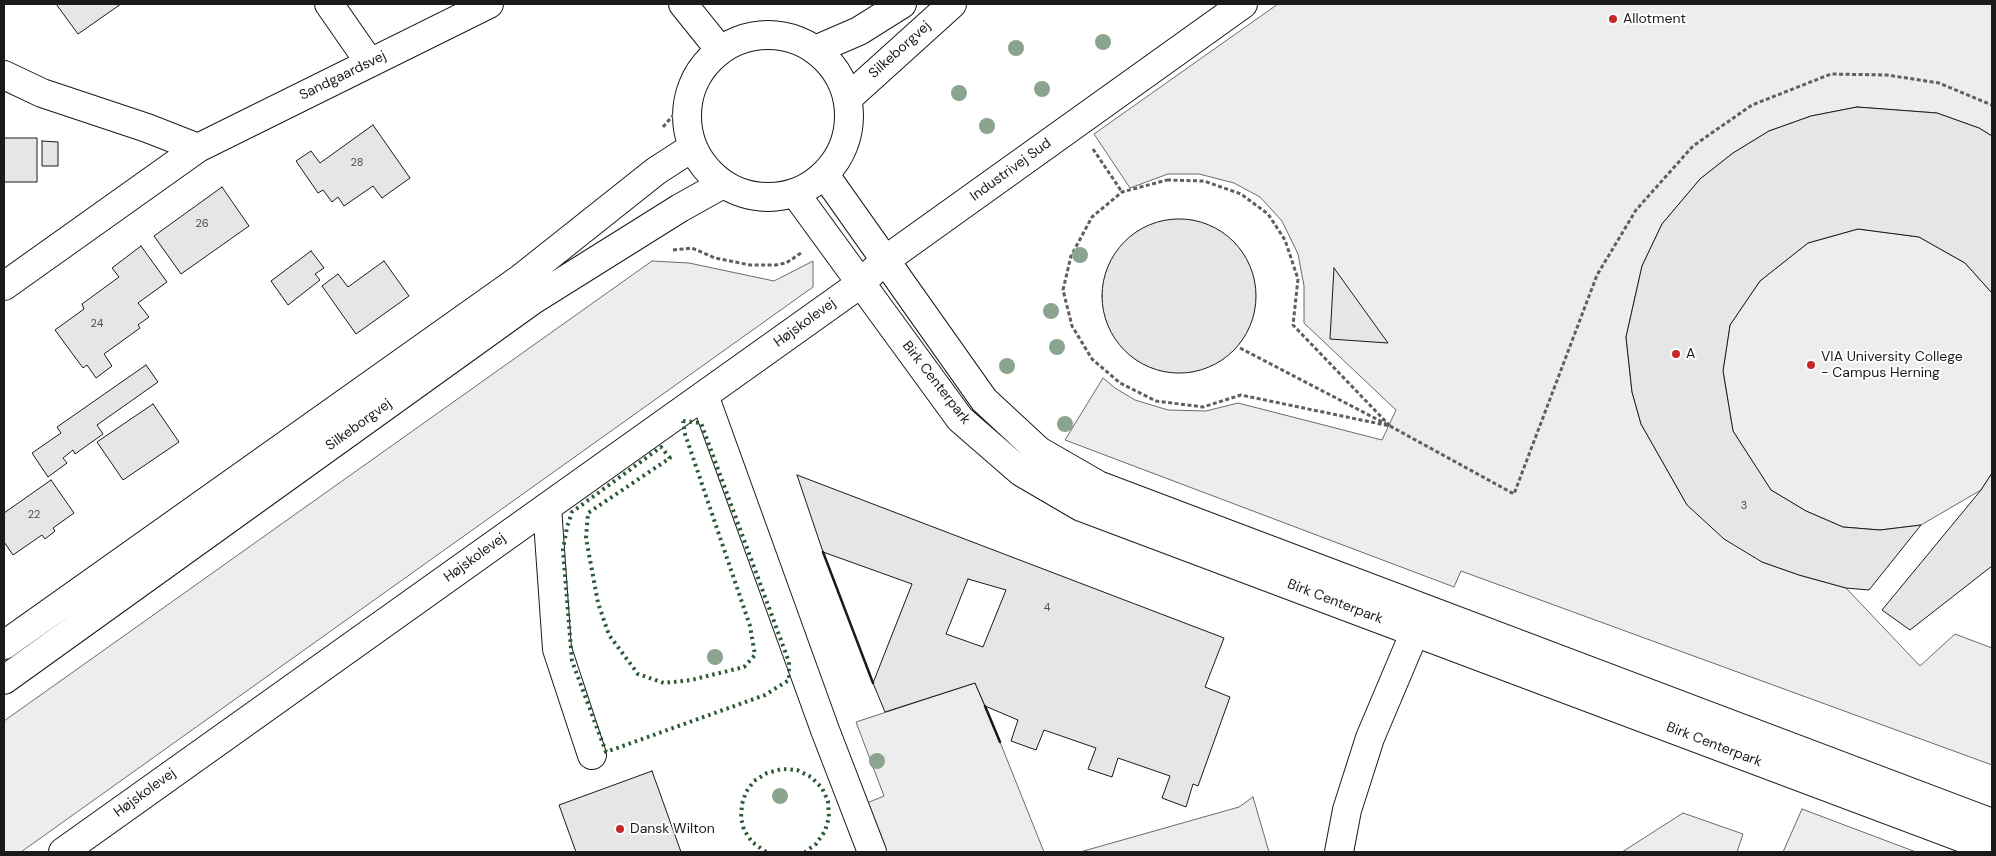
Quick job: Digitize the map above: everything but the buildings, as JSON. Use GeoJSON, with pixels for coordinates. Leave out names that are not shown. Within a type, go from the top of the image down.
{"type":"FeatureCollection","features":[{"type":"Feature","properties":{"kind":"street"},"geometry":{"type":"LineString","coordinates":[[329,4],[370,63]]}},
{"type":"Feature","properties":{"kind":"street","name":"Sandgaardsvej"},"geometry":{"type":"LineString","coordinates":[[4,286],[198,148],[489,4]]}},
{"type":"Feature","properties":{"kind":"street"},"geometry":{"type":"LineString","coordinates":[[683,4],[720,50]]}},
{"type":"Feature","properties":{"kind":"street"},"geometry":{"type":"LineString","coordinates":[[816,50],[859,30],[902,4]]}},
{"type":"Feature","properties":{"kind":"street","name":"Silkeborgvej"},"geometry":{"type":"LineString","coordinates":[[848,98],[952,4]]}},
{"type":"Feature","properties":{"kind":"street","name":"Industrivej Sud"},"geometry":{"type":"LineString","coordinates":[[884,261],[1243,4]]}},
{"type":"Feature","properties":{"kind":"street"},"geometry":{"type":"LineString","coordinates":[[763,34],[787,36],[804,42],[816,50],[822,54],[839,74],[848,98],[849,132],[838,159],[825,175],[795,193],[771,197],[747,195],[723,184],[704,167],[693,147],[687,120],[689,97],[698,75],[708,61],[720,50],[738,40],[763,34]]}},
{"type":"Feature","properties":{"kind":"street"},"geometry":{"type":"LineString","coordinates":[[4,75],[30,88],[147,128],[198,148]]}},
{"type":"Feature","properties":{"kind":"street"},"geometry":{"type":"LineString","coordinates":[[4,100],[30,88]]}},
{"type":"Feature","properties":{"kind":"street","name":"Silkeborgvej"},"geometry":{"type":"LineString","coordinates":[[4,645],[520,279],[656,171],[693,147]]}},
{"type":"Feature","properties":{"kind":"street","name":"Birk Centerpark"},"geometry":{"type":"LineString","coordinates":[[825,175],[984,400],[1039,451],[1098,485],[1420,620],[1803,765],[1992,849]]}},
{"type":"Feature","properties":{"kind":"street","name":"Silkeborgvej"},"geometry":{"type":"LineString","coordinates":[[4,680],[534,300],[680,208],[723,184]]}},
{"type":"Feature","properties":{"kind":"street","name":"Birk Centerpark"},"geometry":{"type":"LineString","coordinates":[[795,193],[960,419],[1021,472],[1081,507],[1420,620]]}},
{"type":"Feature","properties":{"kind":"street","name":"Højskolevej"},"geometry":{"type":"LineString","coordinates":[[63,852],[860,284],[884,261]]}},
{"type":"Feature","properties":{"kind":"street"},"geometry":{"type":"LineString","coordinates":[[704,395],[825,730],[872,852]]}},
{"type":"Feature","properties":{"kind":"street"},"geometry":{"type":"LineString","coordinates":[[547,507],[557,649],[592,755]]}},
{"type":"Feature","properties":{"kind":"street"},"geometry":{"type":"LineString","coordinates":[[1339,852],[1347,810],[1370,738],[1420,620]]}},
{"type":"Feature","properties":{"kind":"street","name":"Birk Centerpark"},"geometry":{"type":"LineString","coordinates":[[1803,765],[1992,824]]}},
{"type":"Feature","properties":{"kind":"path"},"geometry":{"type":"LineString","coordinates":[[1240,348],[1390,426],[1514,494],[1597,274],[1636,210],[1693,146],[1752,105],[1831,74],[1888,74],[1939,83],[1992,105]]}},
{"type":"Feature","properties":{"kind":"path"},"geometry":{"type":"LineString","coordinates":[[1075,124],[1122,192]]}},
{"type":"Feature","properties":{"kind":"path"},"geometry":{"type":"LineString","coordinates":[[1167,180],[1204,182],[1241,194],[1268,214],[1285,240],[1298,279],[1293,325],[1390,426],[1241,395],[1203,407],[1156,401],[1120,383],[1092,359],[1072,326],[1063,290],[1071,256],[1092,217],[1122,192],[1167,180]]}},
{"type":"Feature","properties":{"kind":"path"},"geometry":{"type":"LineString","coordinates":[[692,248],[715,258],[750,265],[776,265],[795,258],[825,234]]}},
{"type":"Feature","properties":{"kind":"shaded area"},"geometry":{"type":"Polygon","coordinates":[[[1278,4],[1992,4],[1992,136],[1979,128],[1937,113],[1857,107],[1811,116],[1769,131],[1733,153],[1700,179],[1662,224],[1642,266],[1626,337],[1632,392],[1641,424],[1687,505],[1762,562],[1846,588],[1920,666],[1955,634],[1992,648],[1992,765],[1461,571],[1454,587],[1065,440],[1103,378],[1135,400],[1168,410],[1206,411],[1238,403],[1382,440],[1396,410],[1304,323],[1304,286],[1298,254],[1282,221],[1260,197],[1234,183],[1199,174],[1168,174],[1130,188],[1094,134],[1278,4]]]}},
{"type":"Feature","properties":{"kind":"shaded area"},"geometry":{"type":"Polygon","coordinates":[[[1858,229],[1919,237],[1965,263],[1992,293],[1992,473],[1981,490],[1921,525],[1880,530],[1843,527],[1806,511],[1771,490],[1733,431],[1723,371],[1730,325],[1760,281],[1808,243],[1858,229]]]}},
{"type":"Feature","properties":{"kind":"shaded area"},"geometry":{"type":"Polygon","coordinates":[[[652,261],[689,263],[774,281],[813,261],[813,287],[21,852],[4,852],[4,721],[652,261]]]}},
{"type":"Feature","properties":{"kind":"shaded area"},"geometry":{"type":"Polygon","coordinates":[[[975,683],[1044,852],[886,852],[867,803],[884,796],[856,722],[975,683]]]}},
{"type":"Feature","properties":{"kind":"shaded area"},"geometry":{"type":"Polygon","coordinates":[[[1253,797],[1269,852],[1080,852],[1239,807],[1253,797]]]}},
{"type":"Feature","properties":{"kind":"shaded area"},"geometry":{"type":"Polygon","coordinates":[[[1802,809],[1916,852],[1783,852],[1802,809]]]}},
{"type":"Feature","properties":{"kind":"shaded area"},"geometry":{"type":"Polygon","coordinates":[[[1683,813],[1743,834],[1737,852],[1622,852],[1683,813]]]}},
{"type":"Feature","properties":{"kind":"hedge"},"geometry":{"type":"LineString","coordinates":[[683,421],[701,423],[789,662],[789,680],[765,695],[606,752],[572,661],[563,550],[567,527],[572,512],[661,447],[670,458],[588,513],[586,538],[598,603],[609,635],[638,674],[664,683],[691,680],[744,667],[755,655],[750,626],[685,434],[683,421]]}},
{"type":"Feature","properties":{"kind":"hedge"},"geometry":{"type":"LineString","coordinates":[[766,852],[752,842],[744,830],[741,818],[742,804],[746,792],[754,781],[767,773],[782,769],[797,770],[811,777],[822,788],[828,801],[829,817],[825,831],[816,844],[805,852]]}},
{"type":"Feature","properties":{"kind":"wall"},"geometry":{"type":"LineString","coordinates":[[823,552],[873,683]]}},
{"type":"Feature","properties":{"kind":"wall"},"geometry":{"type":"LineString","coordinates":[[985,706],[1000,742]]}},
{"type":"Feature","properties":{"kind":"place","name":"Allotment"},"geometry":{"type":"Point","coordinates":[1613,19]}},
{"type":"Feature","properties":{"kind":"place","name":"A"},"geometry":{"type":"Point","coordinates":[1676,354]}},
{"type":"Feature","properties":{"kind":"place","name":"VIA University College - Campus Herning"},"geometry":{"type":"Point","coordinates":[1811,365]}},
{"type":"Feature","properties":{"kind":"place","name":"Dansk Wilton"},"geometry":{"type":"Point","coordinates":[620,829]}}]}
